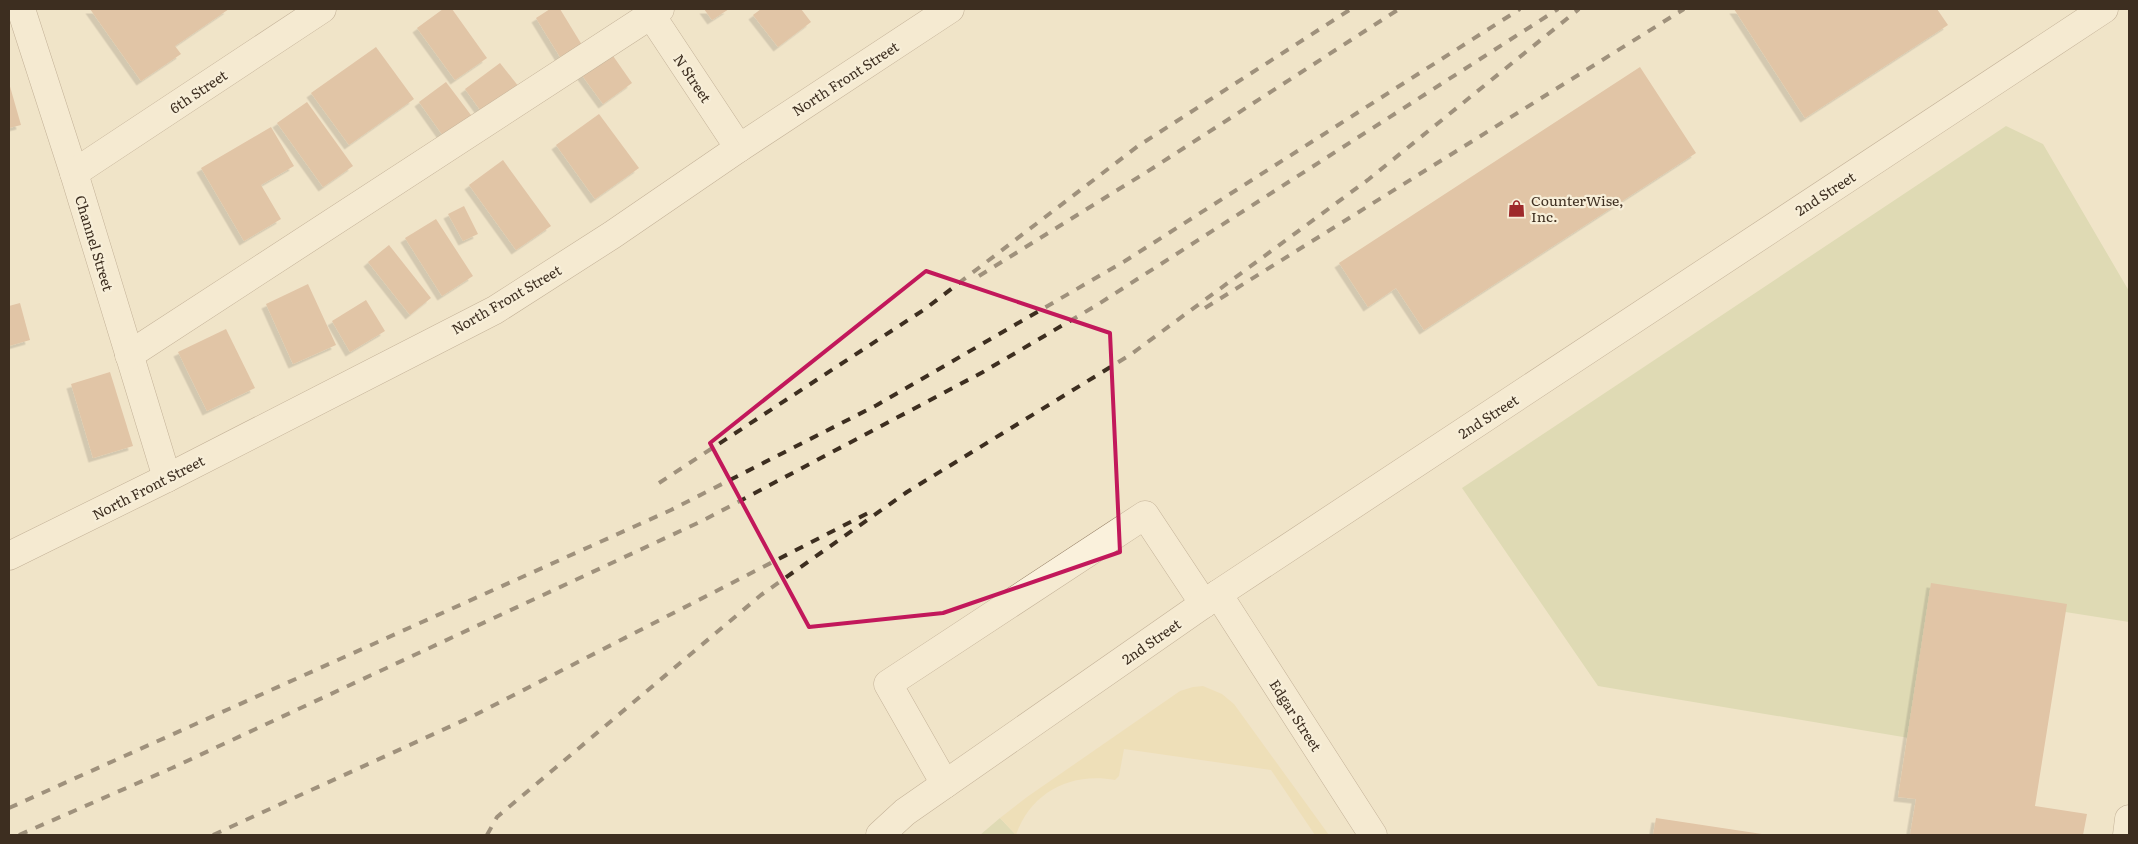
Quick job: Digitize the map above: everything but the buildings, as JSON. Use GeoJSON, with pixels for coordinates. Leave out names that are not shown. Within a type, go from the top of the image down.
{"type":"FeatureCollection","features":[{"type":"Feature","properties":{"kind":"street","name":"Channel Street"},"geometry":{"type":"LineString","coordinates":[[21,9],[74,173],[166,478]]}},
{"type":"Feature","properties":{"kind":"street","name":"6th Street"},"geometry":{"type":"LineString","coordinates":[[74,173],[322,9]]}},
{"type":"Feature","properties":{"kind":"street","name":"North Front Street"},"geometry":{"type":"LineString","coordinates":[[9,556],[495,310],[612,235],[739,148],[950,9]]}},
{"type":"Feature","properties":{"kind":"street","name":"2nd Street"},"geometry":{"type":"LineString","coordinates":[[880,835],[905,812],[1211,599],[2104,9]]}},
{"type":"Feature","properties":{"kind":"street","name":"N Street"},"geometry":{"type":"LineString","coordinates":[[652,11],[739,148]]}},
{"type":"Feature","properties":{"kind":"street"},"geometry":{"type":"LineString","coordinates":[[129,355],[652,11]]}},
{"type":"Feature","properties":{"kind":"street","name":"Edgar Street"},"geometry":{"type":"LineString","coordinates":[[945,784],[888,684],[1145,515],[1211,599],[1373,835]]}},
{"type":"Feature","properties":{"kind":"street"},"geometry":{"type":"LineString","coordinates":[[2127,835],[2129,819]]}},
{"type":"Feature","properties":{"kind":"highlighted area"},"geometry":{"type":"Polygon","coordinates":[[[926,271],[1110,333],[1120,552],[943,613],[809,627],[710,443],[926,271]]]}},
{"type":"Feature","properties":{"kind":"green space"},"geometry":{"type":"Polygon","coordinates":[[[2006,126],[2043,144],[2129,291],[2129,622],[1933,591],[1909,738],[1598,686],[1462,488],[2006,126]]]}},
{"type":"Feature","properties":{"kind":"green space"},"geometry":{"type":"Polygon","coordinates":[[[1000,818],[1016,835],[980,835],[1000,818]]]}},
{"type":"Feature","properties":{"kind":"sand"},"geometry":{"type":"Polygon","coordinates":[[[1203,686],[1222,694],[1234,704],[1329,835],[1315,835],[1271,770],[1124,749],[1119,776],[1115,780],[1083,779],[1055,788],[1032,807],[1016,835],[1000,818],[1027,797],[1180,691],[1203,686]]]}},
{"type":"Feature","properties":{"kind":"railway"},"geometry":{"type":"LineString","coordinates":[[659,483],[925,309],[1138,146],[1351,9]]}},
{"type":"Feature","properties":{"kind":"railway"},"geometry":{"type":"LineString","coordinates":[[979,276],[1153,168],[1399,9]]}},
{"type":"Feature","properties":{"kind":"railway"},"geometry":{"type":"LineString","coordinates":[[9,808],[671,510],[877,405],[1125,261],[1520,9]]}},
{"type":"Feature","properties":{"kind":"railway"},"geometry":{"type":"LineString","coordinates":[[19,835],[172,768],[704,520],[983,372],[1097,305],[1558,9]]}},
{"type":"Feature","properties":{"kind":"railway"},"geometry":{"type":"LineString","coordinates":[[487,835],[497,817],[761,595],[907,492],[1130,355],[1369,179],[1579,9]]}},
{"type":"Feature","properties":{"kind":"railway"},"geometry":{"type":"LineString","coordinates":[[1205,308],[1684,9]]}},
{"type":"Feature","properties":{"kind":"railway"},"geometry":{"type":"LineString","coordinates":[[213,835],[473,716],[870,512]]}},
{"type":"Feature","properties":{"kind":"place","name":"CounterWise, Inc."},"geometry":{"type":"Point","coordinates":[1517,208]}}]}
